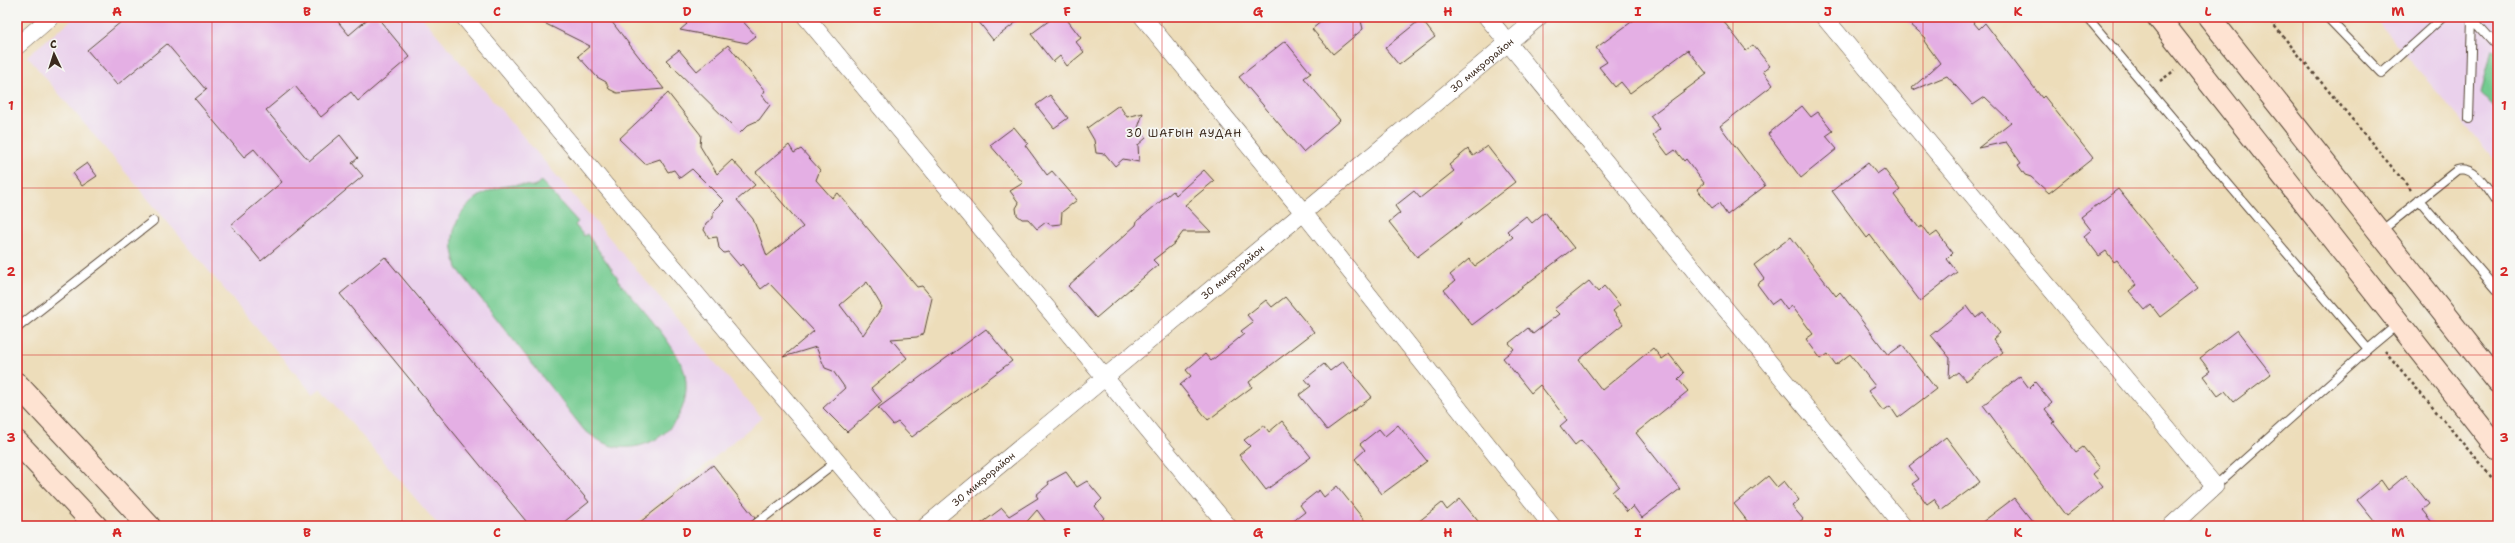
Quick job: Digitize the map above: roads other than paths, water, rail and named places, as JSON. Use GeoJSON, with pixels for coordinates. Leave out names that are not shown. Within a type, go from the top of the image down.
{"type":"FeatureCollection","features":[{"type":"Feature","properties":{"kind":"main road"},"geometry":{"type":"LineString","coordinates":[[2158,17],[2498,449]]}},
{"type":"Feature","properties":{"kind":"main road"},"geometry":{"type":"LineString","coordinates":[[2209,17],[2498,382]]}},
{"type":"Feature","properties":{"kind":"main road"},"geometry":{"type":"LineString","coordinates":[[17,384],[150,526]]}},
{"type":"Feature","properties":{"kind":"main road"},"geometry":{"type":"LineString","coordinates":[[17,442],[96,526]]}},
{"type":"Feature","properties":{"kind":"street"},"geometry":{"type":"LineString","coordinates":[[464,17],[891,526]]}},
{"type":"Feature","properties":{"kind":"street"},"geometry":{"type":"LineString","coordinates":[[806,17],[1228,526]]}},
{"type":"Feature","properties":{"kind":"street"},"geometry":{"type":"LineString","coordinates":[[1144,17],[1303,212],[1552,526]]}},
{"type":"Feature","properties":{"kind":"street"},"geometry":{"type":"LineString","coordinates":[[1486,17],[1903,526]]}},
{"type":"Feature","properties":{"kind":"street","name":"30 микрорайон"},"geometry":{"type":"LineString","coordinates":[[926,526],[1539,17]]}},
{"type":"Feature","properties":{"kind":"street"},"geometry":{"type":"LineString","coordinates":[[1824,17],[2214,486],[2171,526]]}},
{"type":"Feature","properties":{"kind":"street"},"geometry":{"type":"LineString","coordinates":[[17,46],[44,20]]}},
{"type":"Feature","properties":{"kind":"lane"},"geometry":{"type":"LineString","coordinates":[[2087,17],[2368,349]]}},
{"type":"Feature","properties":{"kind":"lane"},"geometry":{"type":"LineString","coordinates":[[2327,17],[2381,73],[2443,17]]}},
{"type":"Feature","properties":{"kind":"lane"},"geometry":{"type":"LineString","coordinates":[[2472,18],[2498,47]]}},
{"type":"Feature","properties":{"kind":"lane"},"geometry":{"type":"LineString","coordinates":[[2469,119],[2472,18]]}},
{"type":"Feature","properties":{"kind":"lane"},"geometry":{"type":"LineString","coordinates":[[2380,232],[2457,170],[2468,170],[2477,177],[2498,204]]}},
{"type":"Feature","properties":{"kind":"lane"},"geometry":{"type":"LineString","coordinates":[[2419,200],[2498,291]]}},
{"type":"Feature","properties":{"kind":"lane"},"geometry":{"type":"LineString","coordinates":[[17,328],[153,221]]}},
{"type":"Feature","properties":{"kind":"lane"},"geometry":{"type":"LineString","coordinates":[[2214,486],[2399,323]]}},
{"type":"Feature","properties":{"kind":"lane"},"geometry":{"type":"LineString","coordinates":[[753,526],[837,461]]}},
{"type":"Feature","properties":{"kind":"district","name":"30 ШАҒЫН АУДАН"},"geometry":{"type":"Point","coordinates":[1184,133]}}]}
